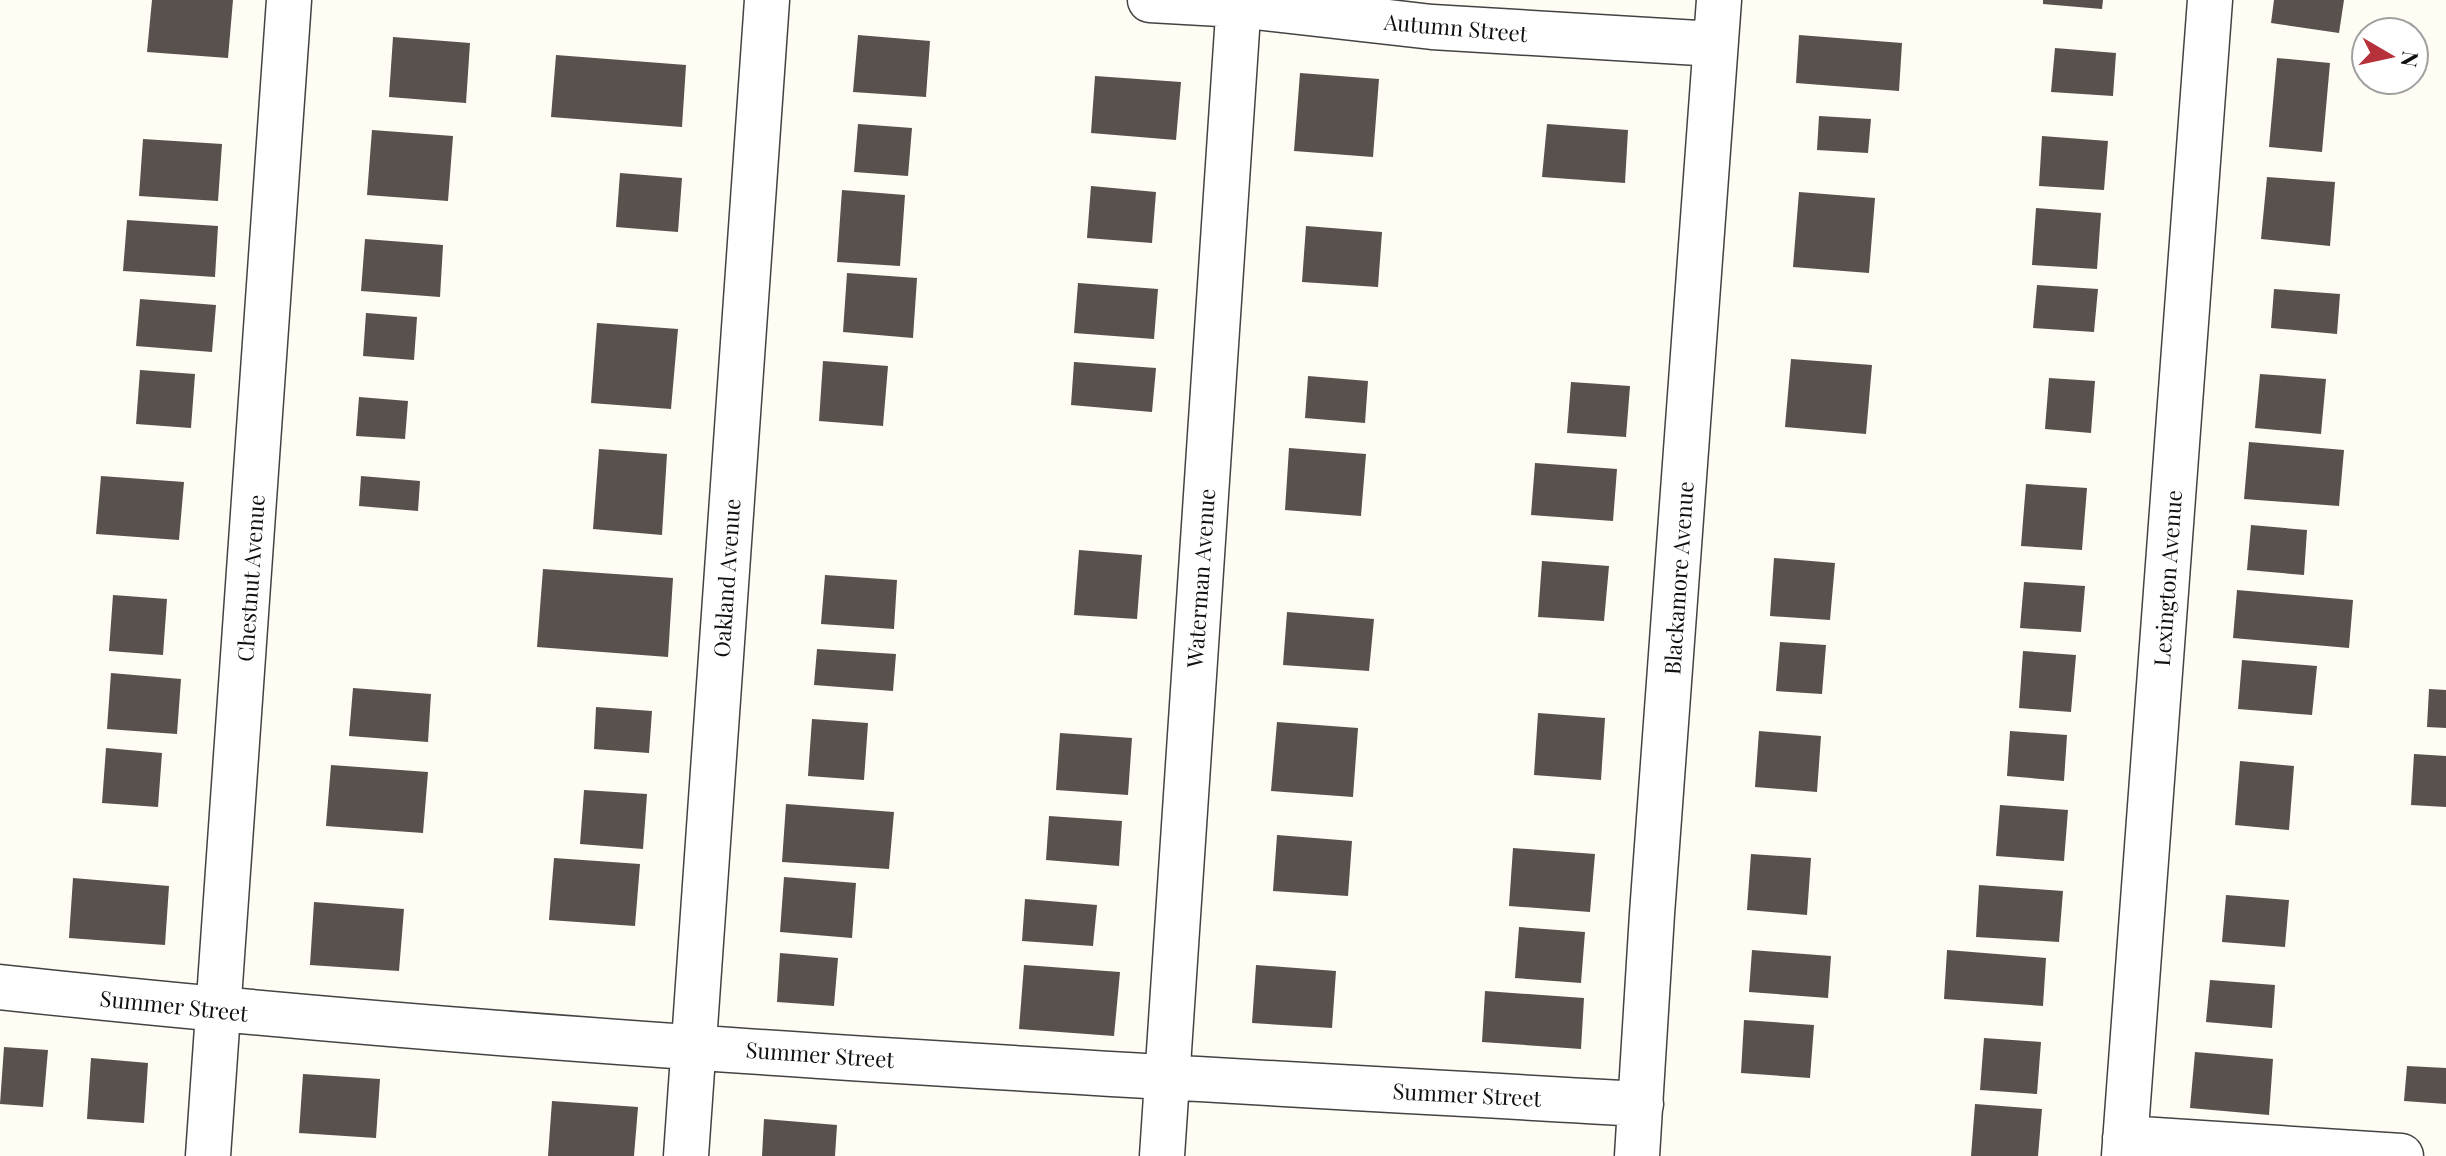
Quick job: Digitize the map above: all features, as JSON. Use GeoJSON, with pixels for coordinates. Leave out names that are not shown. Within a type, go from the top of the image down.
{"type":"FeatureCollection","features":[{"type":"Feature","properties":{"kind":"street","name":"Chestnut Avenue"},"geometry":{"type":"LineString","coordinates":[[208,1156],[289,0]]}},
{"type":"Feature","properties":{"kind":"street","name":"Oakland Avenue"},"geometry":{"type":"LineString","coordinates":[[686,1156],[767,0]]}},
{"type":"Feature","properties":{"kind":"street","name":"Autumn Street"},"geometry":{"type":"LineString","coordinates":[[1150,0],[1239,2],[1432,27],[1715,44]]}},
{"type":"Feature","properties":{"kind":"street","name":"Blackamore Avenue"},"geometry":{"type":"LineString","coordinates":[[1637,1156],[1719,0]]}},
{"type":"Feature","properties":{"kind":"street","name":"Lexington Avenue"},"geometry":{"type":"LineString","coordinates":[[2124,1147],[2210,0]]}},
{"type":"Feature","properties":{"kind":"street","name":"Waterman Avenue"},"geometry":{"type":"LineString","coordinates":[[1162,1156],[1239,2]]}},
{"type":"Feature","properties":{"kind":"street","name":"Summer Street"},"geometry":{"type":"LineString","coordinates":[[0,987],[219,1010],[694,1046],[1641,1104]]}},
{"type":"Feature","properties":{"kind":"street"},"geometry":{"type":"LineString","coordinates":[[2124,1147],[2401,1156]]}},
{"type":"Feature","properties":{"kind":"building"},"geometry":{"type":"Polygon","coordinates":[[[152,0],[233,0],[228,58],[147,52],[152,0]]]}},
{"type":"Feature","properties":{"kind":"building"},"geometry":{"type":"Polygon","coordinates":[[[2043,0],[2103,0],[2102,9],[2043,4],[2043,0]]]}},
{"type":"Feature","properties":{"kind":"building"},"geometry":{"type":"Polygon","coordinates":[[[2274,0],[2344,0],[2339,33],[2271,23],[2274,0]]]}},
{"type":"Feature","properties":{"kind":"building"},"geometry":{"type":"Polygon","coordinates":[[[858,35],[930,41],[926,97],[853,92],[858,35]]]}},
{"type":"Feature","properties":{"kind":"building"},"geometry":{"type":"Polygon","coordinates":[[[1799,35],[1902,43],[1899,91],[1796,83],[1799,35]]]}},
{"type":"Feature","properties":{"kind":"building"},"geometry":{"type":"Polygon","coordinates":[[[393,37],[470,43],[466,103],[389,97],[393,37]]]}},
{"type":"Feature","properties":{"kind":"building"},"geometry":{"type":"Polygon","coordinates":[[[2055,48],[2116,53],[2113,96],[2051,92],[2055,48]]]}},
{"type":"Feature","properties":{"kind":"building"},"geometry":{"type":"Polygon","coordinates":[[[556,55],[686,65],[682,127],[551,117],[556,55]]]}},
{"type":"Feature","properties":{"kind":"building"},"geometry":{"type":"Polygon","coordinates":[[[2277,58],[2330,63],[2322,152],[2269,147],[2277,58]]]}},
{"type":"Feature","properties":{"kind":"building"},"geometry":{"type":"Polygon","coordinates":[[[1300,73],[1379,79],[1373,157],[1294,151],[1300,73]]]}},
{"type":"Feature","properties":{"kind":"building"},"geometry":{"type":"Polygon","coordinates":[[[1095,76],[1181,82],[1176,140],[1091,133],[1095,76]]]}},
{"type":"Feature","properties":{"kind":"building"},"geometry":{"type":"Polygon","coordinates":[[[1819,116],[1871,119],[1868,153],[1817,150],[1819,116]]]}},
{"type":"Feature","properties":{"kind":"building"},"geometry":{"type":"Polygon","coordinates":[[[858,124],[912,128],[908,176],[854,172],[858,124]]]}},
{"type":"Feature","properties":{"kind":"building"},"geometry":{"type":"Polygon","coordinates":[[[1547,124],[1628,130],[1625,183],[1542,177],[1547,124]]]}},
{"type":"Feature","properties":{"kind":"building"},"geometry":{"type":"Polygon","coordinates":[[[372,130],[453,136],[448,201],[367,195],[372,130]]]}},
{"type":"Feature","properties":{"kind":"building"},"geometry":{"type":"Polygon","coordinates":[[[2042,136],[2108,141],[2104,190],[2039,186],[2042,136]]]}},
{"type":"Feature","properties":{"kind":"building"},"geometry":{"type":"Polygon","coordinates":[[[143,139],[222,144],[218,201],[139,196],[143,139]]]}},
{"type":"Feature","properties":{"kind":"building"},"geometry":{"type":"Polygon","coordinates":[[[620,173],[682,178],[678,232],[616,227],[620,173]]]}},
{"type":"Feature","properties":{"kind":"building"},"geometry":{"type":"Polygon","coordinates":[[[2267,177],[2335,182],[2330,246],[2261,239],[2267,177]]]}},
{"type":"Feature","properties":{"kind":"building"},"geometry":{"type":"Polygon","coordinates":[[[1091,186],[1156,192],[1152,243],[1087,238],[1091,186]]]}},
{"type":"Feature","properties":{"kind":"building"},"geometry":{"type":"Polygon","coordinates":[[[842,190],[905,195],[900,266],[837,262],[842,190]]]}},
{"type":"Feature","properties":{"kind":"building"},"geometry":{"type":"Polygon","coordinates":[[[1799,192],[1875,198],[1869,273],[1793,267],[1799,192]]]}},
{"type":"Feature","properties":{"kind":"building"},"geometry":{"type":"Polygon","coordinates":[[[2036,208],[2101,213],[2097,269],[2032,265],[2036,208]]]}},
{"type":"Feature","properties":{"kind":"building"},"geometry":{"type":"Polygon","coordinates":[[[127,220],[218,226],[215,277],[123,271],[127,220]]]}},
{"type":"Feature","properties":{"kind":"building"},"geometry":{"type":"Polygon","coordinates":[[[1306,226],[1382,232],[1378,287],[1302,282],[1306,226]]]}},
{"type":"Feature","properties":{"kind":"building"},"geometry":{"type":"Polygon","coordinates":[[[365,239],[443,245],[440,297],[361,291],[365,239]]]}},
{"type":"Feature","properties":{"kind":"building"},"geometry":{"type":"Polygon","coordinates":[[[847,273],[917,278],[913,338],[843,332],[847,273]]]}},
{"type":"Feature","properties":{"kind":"building"},"geometry":{"type":"Polygon","coordinates":[[[1078,283],[1158,289],[1154,339],[1074,333],[1078,283]]]}},
{"type":"Feature","properties":{"kind":"building"},"geometry":{"type":"Polygon","coordinates":[[[2037,285],[2098,289],[2094,332],[2033,328],[2037,285]]]}},
{"type":"Feature","properties":{"kind":"building"},"geometry":{"type":"Polygon","coordinates":[[[2274,289],[2340,294],[2337,334],[2271,328],[2274,289]]]}},
{"type":"Feature","properties":{"kind":"building"},"geometry":{"type":"Polygon","coordinates":[[[140,299],[216,305],[212,352],[136,346],[140,299]]]}},
{"type":"Feature","properties":{"kind":"building"},"geometry":{"type":"Polygon","coordinates":[[[366,313],[417,317],[414,360],[363,356],[366,313]]]}},
{"type":"Feature","properties":{"kind":"building"},"geometry":{"type":"Polygon","coordinates":[[[597,323],[678,329],[671,409],[591,403],[597,323]]]}},
{"type":"Feature","properties":{"kind":"building"},"geometry":{"type":"Polygon","coordinates":[[[1791,359],[1872,365],[1866,434],[1785,427],[1791,359]]]}},
{"type":"Feature","properties":{"kind":"building"},"geometry":{"type":"Polygon","coordinates":[[[823,361],[888,366],[883,426],[819,421],[823,361]]]}},
{"type":"Feature","properties":{"kind":"building"},"geometry":{"type":"Polygon","coordinates":[[[1074,362],[1156,368],[1152,412],[1071,405],[1074,362]]]}},
{"type":"Feature","properties":{"kind":"building"},"geometry":{"type":"Polygon","coordinates":[[[140,370],[195,374],[191,428],[136,424],[140,370]]]}},
{"type":"Feature","properties":{"kind":"building"},"geometry":{"type":"Polygon","coordinates":[[[2260,374],[2326,379],[2321,434],[2255,428],[2260,374]]]}},
{"type":"Feature","properties":{"kind":"building"},"geometry":{"type":"Polygon","coordinates":[[[1308,376],[1368,381],[1365,423],[1305,418],[1308,376]]]}},
{"type":"Feature","properties":{"kind":"building"},"geometry":{"type":"Polygon","coordinates":[[[2049,378],[2095,381],[2091,433],[2045,429],[2049,378]]]}},
{"type":"Feature","properties":{"kind":"building"},"geometry":{"type":"Polygon","coordinates":[[[1571,382],[1630,386],[1626,437],[1567,433],[1571,382]]]}},
{"type":"Feature","properties":{"kind":"building"},"geometry":{"type":"Polygon","coordinates":[[[359,397],[408,401],[405,439],[356,436],[359,397]]]}},
{"type":"Feature","properties":{"kind":"building"},"geometry":{"type":"Polygon","coordinates":[[[2249,442],[2344,450],[2339,506],[2244,499],[2249,442]]]}},
{"type":"Feature","properties":{"kind":"building"},"geometry":{"type":"Polygon","coordinates":[[[1289,448],[1366,454],[1361,516],[1285,510],[1289,448]]]}},
{"type":"Feature","properties":{"kind":"building"},"geometry":{"type":"Polygon","coordinates":[[[599,449],[667,454],[662,535],[593,529],[599,449]]]}},
{"type":"Feature","properties":{"kind":"building"},"geometry":{"type":"Polygon","coordinates":[[[1535,463],[1617,469],[1613,521],[1531,515],[1535,463]]]}},
{"type":"Feature","properties":{"kind":"building"},"geometry":{"type":"Polygon","coordinates":[[[101,476],[184,482],[179,540],[96,534],[101,476]]]}},
{"type":"Feature","properties":{"kind":"building"},"geometry":{"type":"Polygon","coordinates":[[[361,476],[420,481],[418,511],[359,506],[361,476]]]}},
{"type":"Feature","properties":{"kind":"building"},"geometry":{"type":"Polygon","coordinates":[[[2026,484],[2087,488],[2082,550],[2021,546],[2026,484]]]}},
{"type":"Feature","properties":{"kind":"building"},"geometry":{"type":"Polygon","coordinates":[[[2251,525],[2307,530],[2304,575],[2247,570],[2251,525]]]}},
{"type":"Feature","properties":{"kind":"building"},"geometry":{"type":"Polygon","coordinates":[[[1079,550],[1142,555],[1137,619],[1074,615],[1079,550]]]}},
{"type":"Feature","properties":{"kind":"building"},"geometry":{"type":"Polygon","coordinates":[[[1774,558],[1835,563],[1830,620],[1770,616],[1774,558]]]}},
{"type":"Feature","properties":{"kind":"building"},"geometry":{"type":"Polygon","coordinates":[[[1542,561],[1609,566],[1604,621],[1538,617],[1542,561]]]}},
{"type":"Feature","properties":{"kind":"building"},"geometry":{"type":"Polygon","coordinates":[[[543,569],[673,578],[668,657],[537,647],[543,569]]]}},
{"type":"Feature","properties":{"kind":"building"},"geometry":{"type":"Polygon","coordinates":[[[825,575],[897,580],[894,629],[821,624],[825,575]]]}},
{"type":"Feature","properties":{"kind":"building"},"geometry":{"type":"Polygon","coordinates":[[[2024,582],[2085,586],[2081,632],[2020,628],[2024,582]]]}},
{"type":"Feature","properties":{"kind":"building"},"geometry":{"type":"Polygon","coordinates":[[[2237,590],[2353,600],[2349,648],[2233,638],[2237,590]]]}},
{"type":"Feature","properties":{"kind":"building"},"geometry":{"type":"Polygon","coordinates":[[[113,595],[167,599],[163,655],[109,651],[113,595]]]}},
{"type":"Feature","properties":{"kind":"building"},"geometry":{"type":"Polygon","coordinates":[[[1287,612],[1374,619],[1369,671],[1283,665],[1287,612]]]}},
{"type":"Feature","properties":{"kind":"building"},"geometry":{"type":"Polygon","coordinates":[[[1780,642],[1826,645],[1822,694],[1776,691],[1780,642]]]}},
{"type":"Feature","properties":{"kind":"building"},"geometry":{"type":"Polygon","coordinates":[[[817,649],[896,654],[893,691],[814,685],[817,649]]]}},
{"type":"Feature","properties":{"kind":"building"},"geometry":{"type":"Polygon","coordinates":[[[2023,651],[2076,655],[2071,712],[2019,708],[2023,651]]]}},
{"type":"Feature","properties":{"kind":"building"},"geometry":{"type":"Polygon","coordinates":[[[2242,660],[2317,666],[2312,715],[2238,709],[2242,660]]]}},
{"type":"Feature","properties":{"kind":"building"},"geometry":{"type":"Polygon","coordinates":[[[111,673],[181,679],[177,734],[107,729],[111,673]]]}},
{"type":"Feature","properties":{"kind":"building"},"geometry":{"type":"Polygon","coordinates":[[[353,688],[431,694],[428,742],[349,736],[353,688]]]}},
{"type":"Feature","properties":{"kind":"building"},"geometry":{"type":"Polygon","coordinates":[[[2429,689],[2446,690],[2446,728],[2427,727],[2429,689]]]}},
{"type":"Feature","properties":{"kind":"building"},"geometry":{"type":"Polygon","coordinates":[[[596,707],[652,711],[649,753],[594,749],[596,707]]]}},
{"type":"Feature","properties":{"kind":"building"},"geometry":{"type":"Polygon","coordinates":[[[1538,713],[1605,718],[1601,780],[1534,775],[1538,713]]]}},
{"type":"Feature","properties":{"kind":"building"},"geometry":{"type":"Polygon","coordinates":[[[812,719],[868,723],[864,780],[808,776],[812,719]]]}},
{"type":"Feature","properties":{"kind":"building"},"geometry":{"type":"Polygon","coordinates":[[[1277,722],[1358,728],[1353,797],[1271,791],[1277,722]]]}},
{"type":"Feature","properties":{"kind":"building"},"geometry":{"type":"Polygon","coordinates":[[[1759,731],[1821,736],[1817,792],[1755,787],[1759,731]]]}},
{"type":"Feature","properties":{"kind":"building"},"geometry":{"type":"Polygon","coordinates":[[[2010,731],[2067,735],[2064,781],[2007,776],[2010,731]]]}},
{"type":"Feature","properties":{"kind":"building"},"geometry":{"type":"Polygon","coordinates":[[[1060,733],[1132,738],[1128,795],[1056,790],[1060,733]]]}},
{"type":"Feature","properties":{"kind":"building"},"geometry":{"type":"Polygon","coordinates":[[[106,748],[162,753],[158,807],[102,803],[106,748]]]}},
{"type":"Feature","properties":{"kind":"building"},"geometry":{"type":"Polygon","coordinates":[[[2414,754],[2446,756],[2446,807],[2411,805],[2414,754]]]}},
{"type":"Feature","properties":{"kind":"building"},"geometry":{"type":"Polygon","coordinates":[[[2240,761],[2294,766],[2289,830],[2235,825],[2240,761]]]}},
{"type":"Feature","properties":{"kind":"building"},"geometry":{"type":"Polygon","coordinates":[[[331,765],[428,772],[423,833],[326,826],[331,765]]]}},
{"type":"Feature","properties":{"kind":"building"},"geometry":{"type":"Polygon","coordinates":[[[584,790],[647,794],[643,849],[580,844],[584,790]]]}},
{"type":"Feature","properties":{"kind":"building"},"geometry":{"type":"Polygon","coordinates":[[[786,804],[894,812],[889,869],[782,862],[786,804]]]}},
{"type":"Feature","properties":{"kind":"building"},"geometry":{"type":"Polygon","coordinates":[[[2000,805],[2068,810],[2064,861],[1996,856],[2000,805]]]}},
{"type":"Feature","properties":{"kind":"building"},"geometry":{"type":"Polygon","coordinates":[[[1049,816],[1122,821],[1119,866],[1046,860],[1049,816]]]}},
{"type":"Feature","properties":{"kind":"building"},"geometry":{"type":"Polygon","coordinates":[[[1277,835],[1352,841],[1348,896],[1273,891],[1277,835]]]}},
{"type":"Feature","properties":{"kind":"building"},"geometry":{"type":"Polygon","coordinates":[[[1513,848],[1595,854],[1590,912],[1509,906],[1513,848]]]}},
{"type":"Feature","properties":{"kind":"building"},"geometry":{"type":"Polygon","coordinates":[[[1751,854],[1811,858],[1807,915],[1747,910],[1751,854]]]}},
{"type":"Feature","properties":{"kind":"building"},"geometry":{"type":"Polygon","coordinates":[[[554,858],[640,864],[635,926],[549,920],[554,858]]]}},
{"type":"Feature","properties":{"kind":"building"},"geometry":{"type":"Polygon","coordinates":[[[784,877],[856,883],[852,938],[780,932],[784,877]]]}},
{"type":"Feature","properties":{"kind":"building"},"geometry":{"type":"Polygon","coordinates":[[[73,878],[169,886],[165,945],[69,938],[73,878]]]}},
{"type":"Feature","properties":{"kind":"building"},"geometry":{"type":"Polygon","coordinates":[[[1979,885],[2063,891],[2059,942],[1976,937],[1979,885]]]}},
{"type":"Feature","properties":{"kind":"building"},"geometry":{"type":"Polygon","coordinates":[[[2226,895],[2289,900],[2285,947],[2222,942],[2226,895]]]}},
{"type":"Feature","properties":{"kind":"building"},"geometry":{"type":"Polygon","coordinates":[[[1025,899],[1097,905],[1093,946],[1022,941],[1025,899]]]}},
{"type":"Feature","properties":{"kind":"building"},"geometry":{"type":"Polygon","coordinates":[[[314,902],[404,909],[399,971],[310,965],[314,902]]]}},
{"type":"Feature","properties":{"kind":"building"},"geometry":{"type":"Polygon","coordinates":[[[1519,927],[1585,932],[1581,983],[1515,978],[1519,927]]]}},
{"type":"Feature","properties":{"kind":"building"},"geometry":{"type":"Polygon","coordinates":[[[1752,950],[1831,956],[1828,998],[1749,992],[1752,950]]]}},
{"type":"Feature","properties":{"kind":"building"},"geometry":{"type":"Polygon","coordinates":[[[1947,950],[2046,958],[2043,1006],[1944,999],[1947,950]]]}},
{"type":"Feature","properties":{"kind":"building"},"geometry":{"type":"Polygon","coordinates":[[[780,953],[838,958],[834,1006],[777,1002],[780,953]]]}},
{"type":"Feature","properties":{"kind":"building"},"geometry":{"type":"Polygon","coordinates":[[[1024,965],[1120,972],[1114,1036],[1019,1029],[1024,965]]]}},
{"type":"Feature","properties":{"kind":"building"},"geometry":{"type":"Polygon","coordinates":[[[1256,965],[1336,971],[1332,1028],[1252,1023],[1256,965]]]}},
{"type":"Feature","properties":{"kind":"building"},"geometry":{"type":"Polygon","coordinates":[[[2210,980],[2275,985],[2272,1028],[2206,1022],[2210,980]]]}},
{"type":"Feature","properties":{"kind":"building"},"geometry":{"type":"Polygon","coordinates":[[[1485,991],[1584,998],[1581,1049],[1482,1042],[1485,991]]]}},
{"type":"Feature","properties":{"kind":"building"},"geometry":{"type":"Polygon","coordinates":[[[1744,1020],[1814,1025],[1810,1078],[1741,1073],[1744,1020]]]}},
{"type":"Feature","properties":{"kind":"building"},"geometry":{"type":"Polygon","coordinates":[[[1984,1038],[2041,1042],[2037,1094],[1980,1090],[1984,1038]]]}},
{"type":"Feature","properties":{"kind":"building"},"geometry":{"type":"Polygon","coordinates":[[[4,1047],[48,1050],[43,1107],[0,1104],[4,1047]]]}},
{"type":"Feature","properties":{"kind":"building"},"geometry":{"type":"Polygon","coordinates":[[[2195,1052],[2273,1059],[2269,1115],[2190,1108],[2195,1052]]]}},
{"type":"Feature","properties":{"kind":"building"},"geometry":{"type":"Polygon","coordinates":[[[91,1058],[148,1063],[144,1123],[87,1119],[91,1058]]]}},
{"type":"Feature","properties":{"kind":"building"},"geometry":{"type":"Polygon","coordinates":[[[2407,1066],[2446,1068],[2446,1104],[2404,1101],[2407,1066]]]}},
{"type":"Feature","properties":{"kind":"building"},"geometry":{"type":"Polygon","coordinates":[[[303,1074],[380,1079],[376,1138],[299,1133],[303,1074]]]}},
{"type":"Feature","properties":{"kind":"building"},"geometry":{"type":"Polygon","coordinates":[[[552,1101],[638,1107],[634,1156],[548,1156],[552,1101]]]}},
{"type":"Feature","properties":{"kind":"building"},"geometry":{"type":"Polygon","coordinates":[[[1975,1104],[2042,1109],[2038,1156],[1971,1156],[1975,1104]]]}},
{"type":"Feature","properties":{"kind":"building"},"geometry":{"type":"Polygon","coordinates":[[[764,1119],[837,1125],[835,1156],[762,1156],[764,1119]]]}}]}
